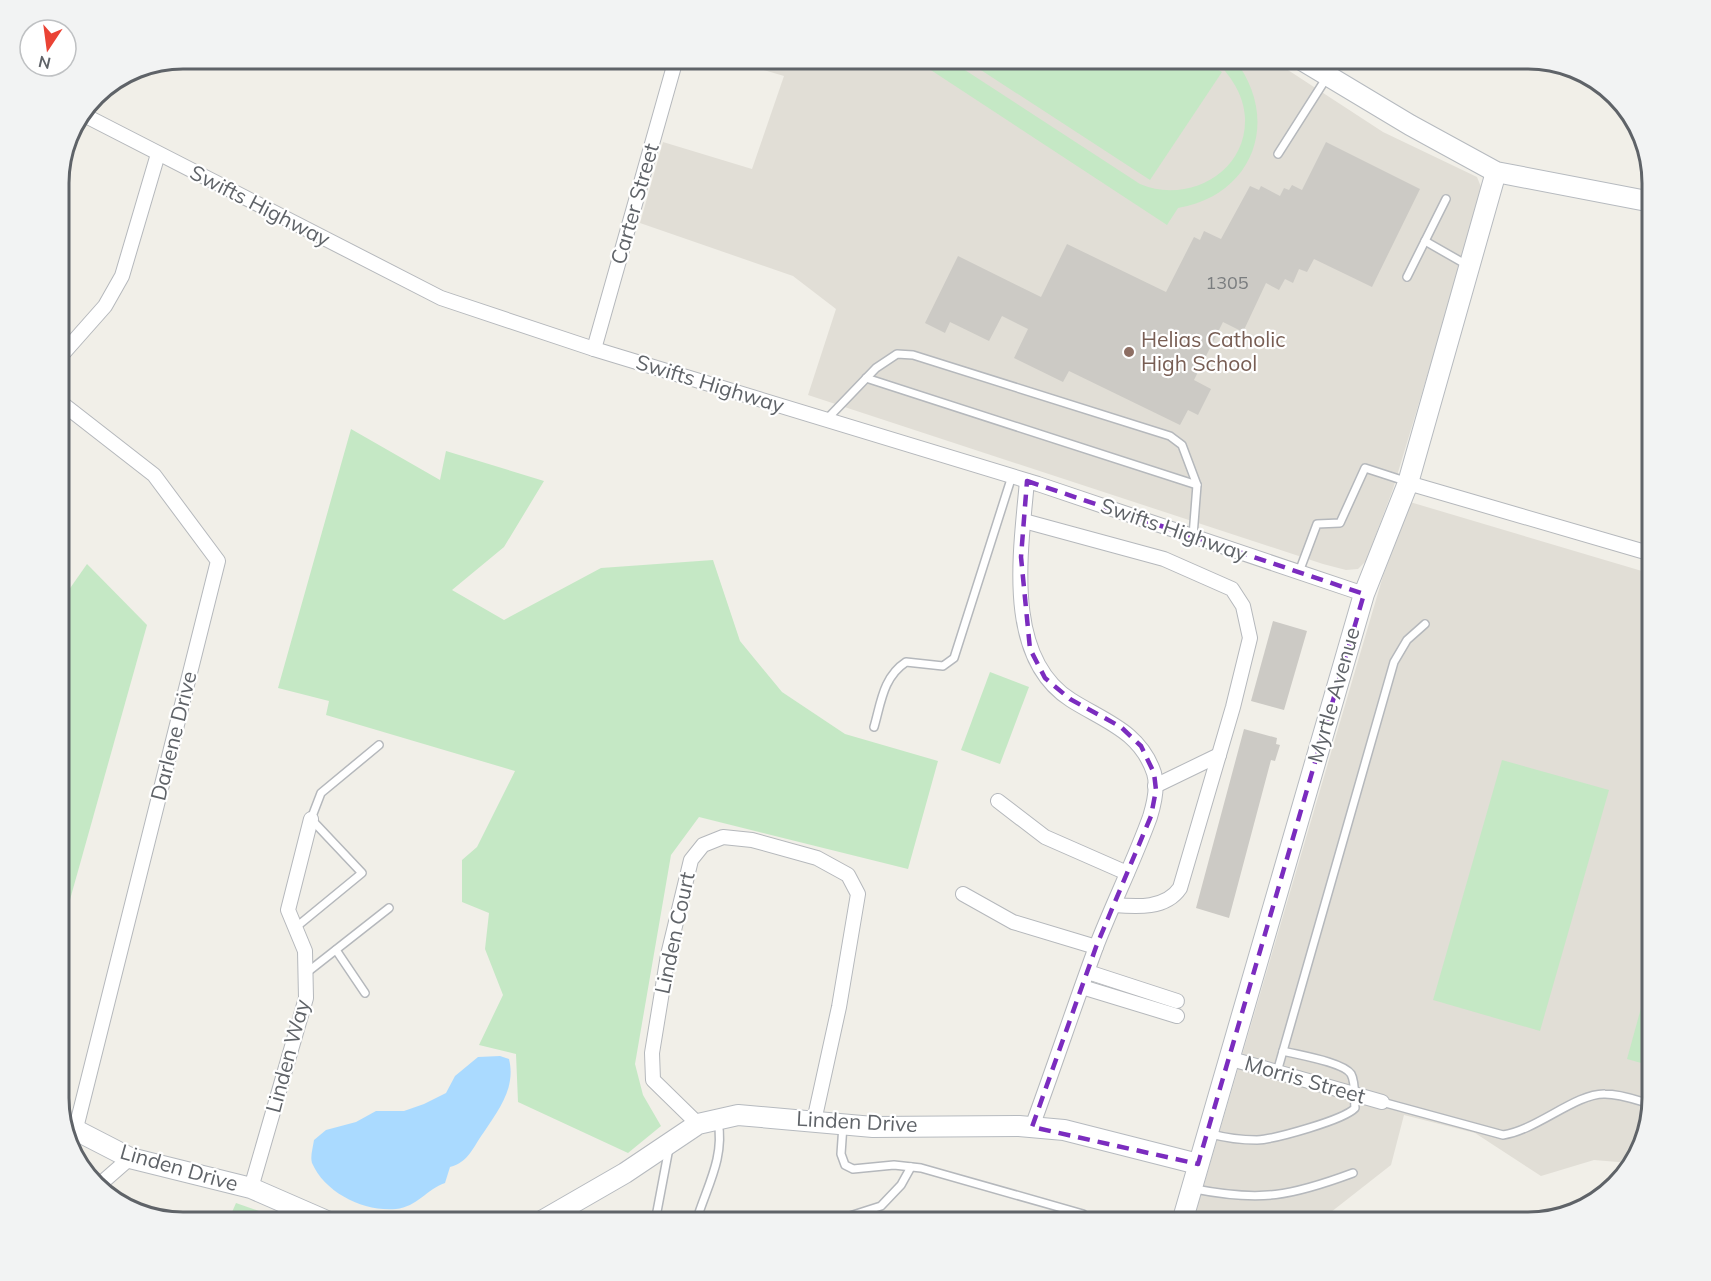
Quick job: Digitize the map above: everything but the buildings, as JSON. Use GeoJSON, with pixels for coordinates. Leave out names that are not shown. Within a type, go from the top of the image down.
{"type":"FeatureCollection","features":[{"type":"Feature","properties":{"kind":"street","name":"Carter Street"},"geometry":{"type":"LineString","coordinates":[[594,349],[673,69]]}},
{"type":"Feature","properties":{"kind":"street"},"geometry":{"type":"LineString","coordinates":[[1316,69],[1496,172],[1642,200]]}},
{"type":"Feature","properties":{"kind":"street","name":"Swifts Highway"},"geometry":{"type":"LineString","coordinates":[[90,118],[441,298],[594,349],[1012,476],[1364,594]]}},
{"type":"Feature","properties":{"kind":"street"},"geometry":{"type":"LineString","coordinates":[[69,347],[105,306],[122,276],[158,154]]}},
{"type":"Feature","properties":{"kind":"street","name":"Myrtle Avenue"},"geometry":{"type":"LineString","coordinates":[[1185,1212],[1364,594],[1408,483],[1496,172]]}},
{"type":"Feature","properties":{"kind":"street","name":"Darlene Drive"},"geometry":{"type":"LineString","coordinates":[[69,409],[154,475],[218,561],[71,1119]]}},
{"type":"Feature","properties":{"kind":"street"},"geometry":{"type":"LineString","coordinates":[[1027,481],[1021,557],[1023,615],[1030,649],[1045,678],[1070,699],[1121,727],[1141,746],[1154,773],[1155,786],[1151,816],[1096,947],[1032,1127]]}},
{"type":"Feature","properties":{"kind":"street"},"geometry":{"type":"LineString","coordinates":[[1408,483],[1642,551]]}},
{"type":"Feature","properties":{"kind":"street"},"geometry":{"type":"LineString","coordinates":[[1024,521],[1164,559],[1232,589],[1243,606],[1250,638],[1180,888],[1173,898],[1161,903],[1133,907],[1114,905]]}},
{"type":"Feature","properties":{"kind":"street"},"geometry":{"type":"LineString","coordinates":[[1155,786],[1219,755]]}},
{"type":"Feature","properties":{"kind":"street"},"geometry":{"type":"LineString","coordinates":[[998,801],[1045,837],[1127,873]]}},
{"type":"Feature","properties":{"kind":"street","name":"Linden Way"},"geometry":{"type":"LineString","coordinates":[[251,1188],[306,998],[305,951],[288,910],[311,819]]}},
{"type":"Feature","properties":{"kind":"street","name":"Linden Court"},"geometry":{"type":"LineString","coordinates":[[698,1124],[653,1080],[652,1053],[668,955],[691,860],[703,845],[723,837],[752,840],[817,858],[848,875],[858,894],[839,1007],[813,1121]]}},
{"type":"Feature","properties":{"kind":"street"},"geometry":{"type":"LineString","coordinates":[[963,894],[1013,922],[1096,947]]}},
{"type":"Feature","properties":{"kind":"street"},"geometry":{"type":"LineString","coordinates":[[1088,972],[1177,1001]]}},
{"type":"Feature","properties":{"kind":"street"},"geometry":{"type":"LineString","coordinates":[[1082,987],[1177,1016]]}},
{"type":"Feature","properties":{"kind":"street","name":"Morris Street"},"geometry":{"type":"LineString","coordinates":[[1228,1058],[1382,1102]]}},
{"type":"Feature","properties":{"kind":"street","name":"Linden Drive"},"geometry":{"type":"LineString","coordinates":[[557,1212],[625,1173],[698,1124],[738,1115],[873,1127],[1032,1127],[1064,1130],[1198,1164]]}},
{"type":"Feature","properties":{"kind":"street","name":"Linden Drive"},"geometry":{"type":"LineString","coordinates":[[74,1131],[130,1158],[251,1188],[306,1212]]}},
{"type":"Feature","properties":{"kind":"street"},"geometry":{"type":"LineString","coordinates":[[104,1180],[130,1158]]}},
{"type":"Feature","properties":{"kind":"lane"},"geometry":{"type":"LineString","coordinates":[[1278,154],[1327,77]]}},
{"type":"Feature","properties":{"kind":"lane"},"geometry":{"type":"LineString","coordinates":[[1407,277],[1446,199]]}},
{"type":"Feature","properties":{"kind":"lane"},"geometry":{"type":"LineString","coordinates":[[1425,241],[1470,266]]}},
{"type":"Feature","properties":{"kind":"lane"},"geometry":{"type":"LineString","coordinates":[[826,420],[866,378],[897,354],[913,355],[1118,419],[1170,436],[1182,445],[1197,485],[1193,536]]}},
{"type":"Feature","properties":{"kind":"lane"},"geometry":{"type":"LineString","coordinates":[[866,378],[1197,485]]}},
{"type":"Feature","properties":{"kind":"lane"},"geometry":{"type":"LineString","coordinates":[[1299,572],[1317,524],[1340,523],[1365,468],[1408,483]]}},
{"type":"Feature","properties":{"kind":"lane"},"geometry":{"type":"LineString","coordinates":[[874,727],[886,683],[894,669],[906,662],[943,666],[954,658],[1012,476]]}},
{"type":"Feature","properties":{"kind":"lane"},"geometry":{"type":"LineString","coordinates":[[1277,1072],[1394,662],[1407,640],[1425,624]]}},
{"type":"Feature","properties":{"kind":"lane"},"geometry":{"type":"LineString","coordinates":[[295,928],[362,873],[311,819],[321,793],[379,745]]}},
{"type":"Feature","properties":{"kind":"lane"},"geometry":{"type":"LineString","coordinates":[[305,974],[389,908]]}},
{"type":"Feature","properties":{"kind":"lane"},"geometry":{"type":"LineString","coordinates":[[336,950],[365,993]]}},
{"type":"Feature","properties":{"kind":"lane"},"geometry":{"type":"LineString","coordinates":[[1207,1133],[1229,1139],[1259,1140],[1341,1118],[1355,1108],[1353,1080],[1349,1071],[1341,1066],[1283,1051]]}},
{"type":"Feature","properties":{"kind":"lane"},"geometry":{"type":"LineString","coordinates":[[1382,1102],[1503,1135],[1521,1132],[1590,1096],[1603,1094],[1642,1102]]}},
{"type":"Feature","properties":{"kind":"lane"},"geometry":{"type":"LineString","coordinates":[[700,1212],[718,1162],[722,1140],[718,1120]]}},
{"type":"Feature","properties":{"kind":"lane"},"geometry":{"type":"LineString","coordinates":[[843,1124],[841,1154],[845,1165],[853,1169],[894,1165],[911,1167],[1076,1212]]}},
{"type":"Feature","properties":{"kind":"lane"},"geometry":{"type":"LineString","coordinates":[[657,1212],[671,1143]]}},
{"type":"Feature","properties":{"kind":"lane"},"geometry":{"type":"LineString","coordinates":[[862,1212],[881,1206],[901,1185],[911,1167]]}},
{"type":"Feature","properties":{"kind":"lane"},"geometry":{"type":"LineString","coordinates":[[1192,1188],[1248,1197],[1280,1196],[1353,1173]]}},
{"type":"Feature","properties":{"kind":"highlighted area"},"geometry":{"type":"Polygon","coordinates":[[[1027,481],[1364,594],[1198,1164],[1032,1127],[1096,947],[1151,816],[1156,790],[1154,773],[1141,746],[1121,727],[1070,699],[1045,678],[1030,649],[1021,557],[1027,481]]]}},
{"type":"Feature","properties":{"kind":"shaded area","name":"Helias Catholic High School"},"geometry":{"type":"Polygon","coordinates":[[[760,69],[1286,69],[1383,132],[1477,177],[1481,187],[1480,201],[1393,489],[1366,561],[1358,569],[1346,570],[1323,564],[808,395],[836,309],[793,276],[640,223],[663,142],[752,169],[784,76],[760,69]]]}},
{"type":"Feature","properties":{"kind":"shaded area"},"geometry":{"type":"Polygon","coordinates":[[[1410,502],[1642,571],[1642,1098],[1636,1134],[1622,1162],[1594,1160],[1541,1176],[1475,1133],[1404,1115],[1391,1165],[1331,1212],[1196,1212],[1383,576],[1410,502]]]}},
{"type":"Feature","properties":{"kind":"green space"},"geometry":{"type":"Polygon","coordinates":[[[929,69],[963,69],[1140,184],[1158,189],[1176,190],[1194,187],[1210,180],[1225,169],[1236,155],[1243,138],[1244,109],[1239,93],[1222,69],[1240,69],[1248,82],[1256,105],[1257,129],[1252,151],[1242,171],[1226,188],[1204,200],[1178,208],[1167,225],[929,69]]]}},
{"type":"Feature","properties":{"kind":"green space"},"geometry":{"type":"Polygon","coordinates":[[[979,69],[1217,69],[1222,72],[1150,180],[979,69]]]}},
{"type":"Feature","properties":{"kind":"green space"},"geometry":{"type":"Polygon","coordinates":[[[351,429],[440,480],[446,451],[544,481],[504,547],[452,590],[504,620],[601,568],[713,560],[740,641],[782,692],[845,734],[938,761],[908,869],[699,817],[671,855],[635,1064],[643,1095],[661,1126],[628,1153],[518,1102],[516,1054],[479,1045],[503,995],[485,949],[489,913],[462,902],[462,860],[477,847],[515,771],[326,715],[329,701],[278,688],[351,429]]]}},
{"type":"Feature","properties":{"kind":"green space"},"geometry":{"type":"Polygon","coordinates":[[[87,564],[147,625],[69,903],[69,590],[87,564]]]}},
{"type":"Feature","properties":{"kind":"green space"},"geometry":{"type":"Polygon","coordinates":[[[990,672],[1029,687],[1000,764],[961,750],[990,672]]]}},
{"type":"Feature","properties":{"kind":"green space"},"geometry":{"type":"Polygon","coordinates":[[[1502,760],[1609,790],[1540,1031],[1433,1000],[1502,760]]]}},
{"type":"Feature","properties":{"kind":"green space"},"geometry":{"type":"Polygon","coordinates":[[[1642,1004],[1642,1063],[1627,1059],[1642,1004]]]}},
{"type":"Feature","properties":{"kind":"green space"},"geometry":{"type":"Polygon","coordinates":[[[236,1203],[262,1212],[232,1212],[236,1203]]]}},
{"type":"Feature","properties":{"kind":"water"},"geometry":{"type":"Polygon","coordinates":[[[500,1056],[509,1059],[511,1070],[505,1098],[470,1153],[462,1162],[450,1167],[445,1183],[403,1208],[384,1209],[359,1204],[347,1198],[336,1192],[318,1174],[312,1163],[312,1149],[314,1140],[326,1130],[356,1122],[376,1111],[404,1111],[424,1104],[446,1093],[455,1076],[478,1057],[500,1056]]]}},
{"type":"Feature","properties":{"kind":"place","name":"Helias Catholic High School"},"geometry":{"type":"Point","coordinates":[1129,352]}}]}
